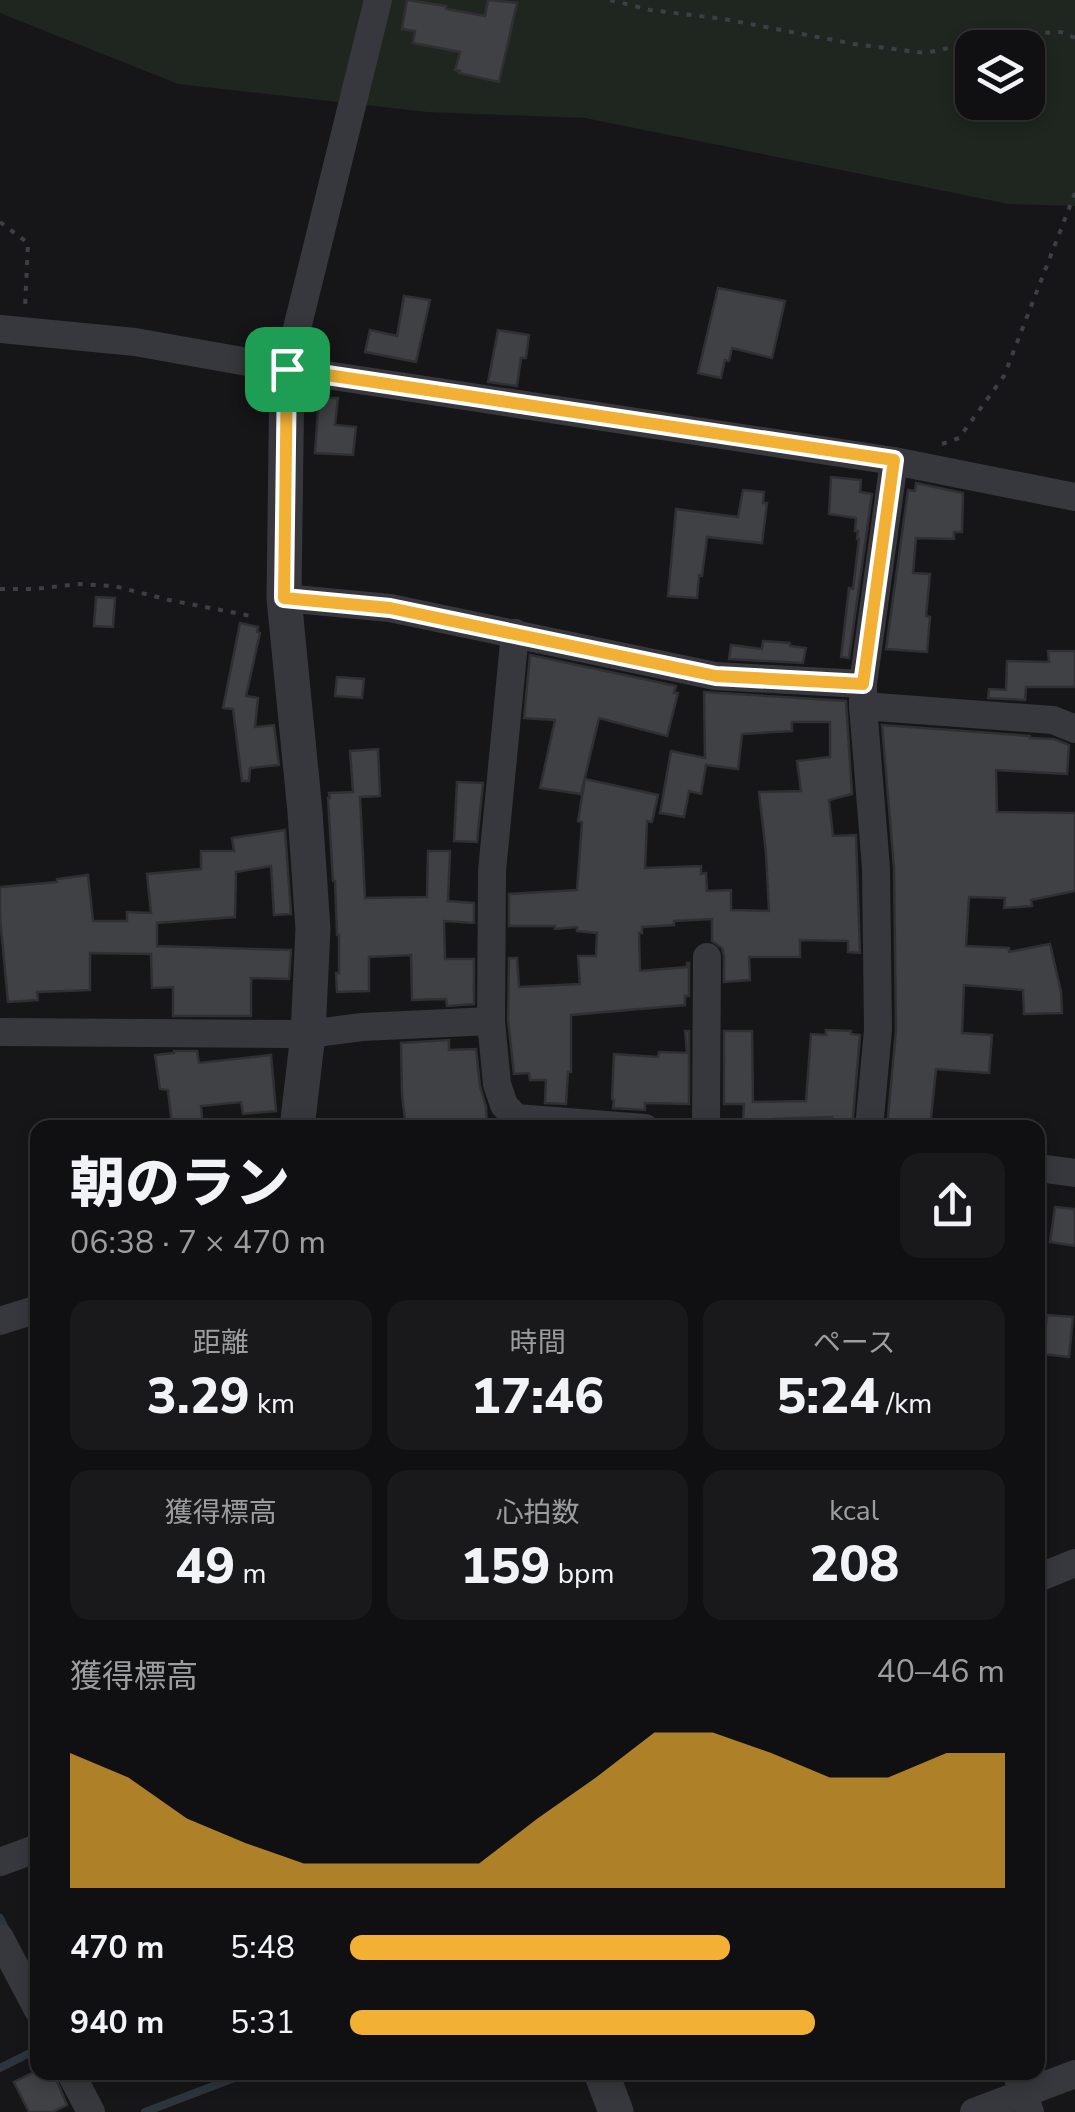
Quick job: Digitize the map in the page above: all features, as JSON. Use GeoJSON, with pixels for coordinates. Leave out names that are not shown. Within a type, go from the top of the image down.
{"type":"FeatureCollection","features":[{"type":"Feature","properties":{"kind":"street"},"geometry":{"type":"LineString","coordinates":[[298,1120],[312,967],[311,885],[285,610],[287,369],[378,0]]}},
{"type":"Feature","properties":{"kind":"street"},"geometry":{"type":"LineString","coordinates":[[12,330],[135,342],[287,369],[894,460],[1075,497]]}},
{"type":"Feature","properties":{"kind":"street"},"geometry":{"type":"LineString","coordinates":[[870,1120],[878,1030],[876,868],[863,695],[894,460]]}},
{"type":"Feature","properties":{"kind":"street"},"geometry":{"type":"LineString","coordinates":[[285,610],[390,608],[716,676],[1052,720],[1075,729]]}},
{"type":"Feature","properties":{"kind":"street"},"geometry":{"type":"LineString","coordinates":[[515,633],[492,871],[491,1021],[497,1084],[504,1105],[516,1118],[542,1120]]}},
{"type":"Feature","properties":{"kind":"street"},"geometry":{"type":"LineString","coordinates":[[706,1120],[707,958]]}},
{"type":"Feature","properties":{"kind":"street"},"geometry":{"type":"LineString","coordinates":[[0,1032],[308,1034],[362,1027],[491,1021]]}},
{"type":"Feature","properties":{"kind":"street"},"geometry":{"type":"LineString","coordinates":[[1045,1169],[1075,1173]]}},
{"type":"Feature","properties":{"kind":"street"},"geometry":{"type":"LineString","coordinates":[[0,1321],[30,1312]]}},
{"type":"Feature","properties":{"kind":"street"},"geometry":{"type":"LineString","coordinates":[[1045,1575],[1075,1562]]}},
{"type":"Feature","properties":{"kind":"street"},"geometry":{"type":"LineString","coordinates":[[0,1862],[30,1851]]}},
{"type":"Feature","properties":{"kind":"street"},"geometry":{"type":"LineString","coordinates":[[0,1938],[30,1995]]}},
{"type":"Feature","properties":{"kind":"street"},"geometry":{"type":"LineString","coordinates":[[974,2112],[1075,2074]]}},
{"type":"Feature","properties":{"kind":"street"},"geometry":{"type":"LineString","coordinates":[[74,2080],[91,2112]]}},
{"type":"Feature","properties":{"kind":"street"},"geometry":{"type":"LineString","coordinates":[[604,2080],[616,2112]]}},
{"type":"Feature","properties":{"kind":"path"},"geometry":{"type":"LineString","coordinates":[[610,0],[650,10],[926,53],[1011,34],[1061,32],[1075,38]]}},
{"type":"Feature","properties":{"kind":"path"},"geometry":{"type":"LineString","coordinates":[[942,444],[959,438],[1004,376],[1075,193]]}},
{"type":"Feature","properties":{"kind":"path"},"geometry":{"type":"LineString","coordinates":[[0,222],[28,242],[12,330]]}},
{"type":"Feature","properties":{"kind":"path"},"geometry":{"type":"LineString","coordinates":[[0,589],[114,586],[169,600],[285,610]]}},
{"type":"Feature","properties":{"kind":"shaded area"},"geometry":{"type":"Polygon","coordinates":[[[0,0],[1075,0],[1075,206],[1009,204],[585,118],[427,112],[178,84],[0,13],[0,0]]]}},
{"type":"Feature","properties":{"kind":"building"},"geometry":{"type":"Polygon","coordinates":[[[407,0],[485,16],[488,0],[517,3],[499,82],[455,70],[460,52],[413,43],[415,31],[402,29],[407,0]]]}},
{"type":"Feature","properties":{"kind":"building"},"geometry":{"type":"Polygon","coordinates":[[[718,288],[785,301],[772,358],[732,348],[721,378],[698,373],[718,288]]]}},
{"type":"Feature","properties":{"kind":"building"},"geometry":{"type":"Polygon","coordinates":[[[404,296],[430,300],[416,362],[365,352],[370,330],[397,336],[404,296]]]}},
{"type":"Feature","properties":{"kind":"building"},"geometry":{"type":"Polygon","coordinates":[[[498,330],[529,335],[517,386],[488,382],[498,330]]]}},
{"type":"Feature","properties":{"kind":"building"},"geometry":{"type":"Polygon","coordinates":[[[319,398],[338,398],[335,425],[356,427],[353,455],[315,453],[319,398]]]}},
{"type":"Feature","properties":{"kind":"building"},"geometry":{"type":"Polygon","coordinates":[[[831,477],[861,480],[860,492],[872,494],[849,658],[841,657],[859,539],[856,518],[829,514],[831,477]]]}},
{"type":"Feature","properties":{"kind":"building"},"geometry":{"type":"Polygon","coordinates":[[[916,483],[963,493],[962,532],[954,532],[954,539],[916,538],[913,573],[930,574],[927,652],[886,649],[908,490],[915,491],[916,483]]]}},
{"type":"Feature","properties":{"kind":"building"},"geometry":{"type":"Polygon","coordinates":[[[743,490],[764,492],[763,503],[767,503],[762,543],[707,537],[697,598],[668,596],[676,509],[738,517],[743,490]]]}},
{"type":"Feature","properties":{"kind":"building"},"geometry":{"type":"Polygon","coordinates":[[[96,597],[115,598],[113,627],[94,626],[96,597]]]}},
{"type":"Feature","properties":{"kind":"building"},"geometry":{"type":"Polygon","coordinates":[[[240,623],[258,627],[260,633],[246,696],[258,698],[255,727],[274,725],[279,765],[250,768],[249,781],[242,781],[233,709],[223,708],[240,623]]]}},
{"type":"Feature","properties":{"kind":"building"},"geometry":{"type":"Polygon","coordinates":[[[763,641],[806,648],[803,663],[729,659],[731,645],[762,649],[763,641]]]}},
{"type":"Feature","properties":{"kind":"building"},"geometry":{"type":"Polygon","coordinates":[[[1048,651],[1075,651],[1075,687],[1026,687],[1025,700],[988,698],[989,689],[1006,690],[1007,661],[1049,662],[1048,651]]]}},
{"type":"Feature","properties":{"kind":"building"},"geometry":{"type":"Polygon","coordinates":[[[530,655],[676,686],[674,693],[678,693],[667,736],[599,718],[581,794],[540,788],[555,720],[524,718],[530,655]]]}},
{"type":"Feature","properties":{"kind":"building"},"geometry":{"type":"Polygon","coordinates":[[[337,677],[364,679],[362,698],[335,696],[337,677]]]}},
{"type":"Feature","properties":{"kind":"building"},"geometry":{"type":"Polygon","coordinates":[[[704,692],[846,701],[852,794],[829,800],[833,836],[856,835],[860,953],[848,952],[848,941],[800,940],[800,957],[749,957],[750,980],[724,982],[724,956],[722,948],[712,941],[712,919],[642,927],[640,971],[687,967],[689,963],[689,996],[685,996],[685,1005],[571,1015],[571,1072],[566,1104],[545,1103],[546,1080],[530,1080],[529,1073],[514,1074],[508,1020],[509,958],[517,958],[519,987],[580,984],[578,956],[596,956],[597,933],[577,931],[577,927],[509,926],[509,894],[577,890],[582,822],[578,821],[585,779],[658,795],[652,822],[647,821],[645,868],[701,866],[701,874],[706,873],[707,891],[731,890],[731,910],[769,911],[759,792],[801,791],[797,761],[830,757],[830,722],[792,722],[792,731],[742,734],[738,769],[706,765],[701,794],[689,791],[684,817],[660,813],[671,751],[705,758],[704,692]]]}},
{"type":"Feature","properties":{"kind":"building"},"geometry":{"type":"Polygon","coordinates":[[[882,725],[1030,736],[1069,745],[1067,774],[996,770],[997,812],[1075,813],[1075,891],[1031,900],[1032,906],[1004,908],[1005,898],[969,897],[966,946],[1009,948],[1009,952],[1050,944],[1062,1013],[1024,1014],[1023,990],[964,985],[962,1033],[992,1035],[989,1073],[936,1069],[931,1120],[888,1120],[896,1030],[894,868],[882,725]]]}},
{"type":"Feature","properties":{"kind":"building"},"geometry":{"type":"Polygon","coordinates":[[[378,749],[380,796],[360,797],[365,898],[427,897],[428,851],[450,851],[448,901],[474,903],[474,923],[444,921],[445,959],[474,959],[474,1004],[447,1006],[446,999],[412,1000],[411,955],[369,957],[369,991],[337,992],[339,935],[328,798],[329,793],[353,792],[350,751],[378,749]]]}},
{"type":"Feature","properties":{"kind":"building"},"geometry":{"type":"Polygon","coordinates":[[[457,782],[483,783],[477,842],[454,841],[457,782]]]}},
{"type":"Feature","properties":{"kind":"building"},"geometry":{"type":"Polygon","coordinates":[[[285,830],[291,914],[274,915],[271,866],[236,872],[235,917],[157,923],[157,946],[291,950],[289,979],[251,978],[251,1016],[173,1016],[173,987],[152,988],[151,954],[90,953],[90,990],[37,992],[38,1000],[8,1002],[0,887],[88,875],[93,921],[127,921],[127,912],[151,913],[147,874],[201,869],[201,851],[234,851],[232,838],[285,830]]]}},
{"type":"Feature","properties":{"kind":"building"},"geometry":{"type":"Polygon","coordinates":[[[826,1030],[860,1035],[853,1120],[743,1120],[744,1104],[724,1104],[724,1031],[752,1031],[753,1102],[806,1101],[811,1034],[826,1035],[826,1030]]]}},
{"type":"Feature","properties":{"kind":"building"},"geometry":{"type":"Polygon","coordinates":[[[685,1031],[689,1031],[689,1104],[645,1103],[645,1110],[613,1108],[614,1054],[658,1057],[659,1052],[687,1053],[685,1031]]]}},
{"type":"Feature","properties":{"kind":"building"},"geometry":{"type":"Polygon","coordinates":[[[449,1040],[449,1050],[476,1049],[487,1120],[405,1120],[401,1043],[449,1040]]]}},
{"type":"Feature","properties":{"kind":"building"},"geometry":{"type":"Polygon","coordinates":[[[197,1051],[199,1063],[271,1055],[276,1111],[243,1114],[241,1102],[201,1106],[202,1120],[171,1120],[168,1090],[160,1089],[155,1055],[197,1051]]]}},
{"type":"Feature","properties":{"kind":"building"},"geometry":{"type":"Polygon","coordinates":[[[1055,1207],[1075,1209],[1075,1246],[1050,1242],[1055,1207]]]}},
{"type":"Feature","properties":{"kind":"building"},"geometry":{"type":"Polygon","coordinates":[[[1047,1315],[1073,1317],[1069,1357],[1045,1354],[1047,1315]]]}},
{"type":"Feature","properties":{"kind":"building"},"geometry":{"type":"Polygon","coordinates":[[[30,2074],[30,2080],[56,2080],[67,2105],[53,2112],[29,2112],[14,2082],[30,2074]]]}},
{"type":"Feature","properties":{"kind":"waterway"},"geometry":{"type":"LineString","coordinates":[[0,1918],[8,1934]]}},
{"type":"Feature","properties":{"kind":"waterway"},"geometry":{"type":"LineString","coordinates":[[0,2068],[30,2053]]}},
{"type":"Feature","properties":{"kind":"waterway"},"geometry":{"type":"LineString","coordinates":[[145,2112],[229,2080]]}},
{"type":"Feature","properties":{"kind":"route"},"geometry":{"type":"LineString","coordinates":[[287,369],[894,460],[863,684],[716,676],[390,608],[284,598],[287,369]]}}]}
